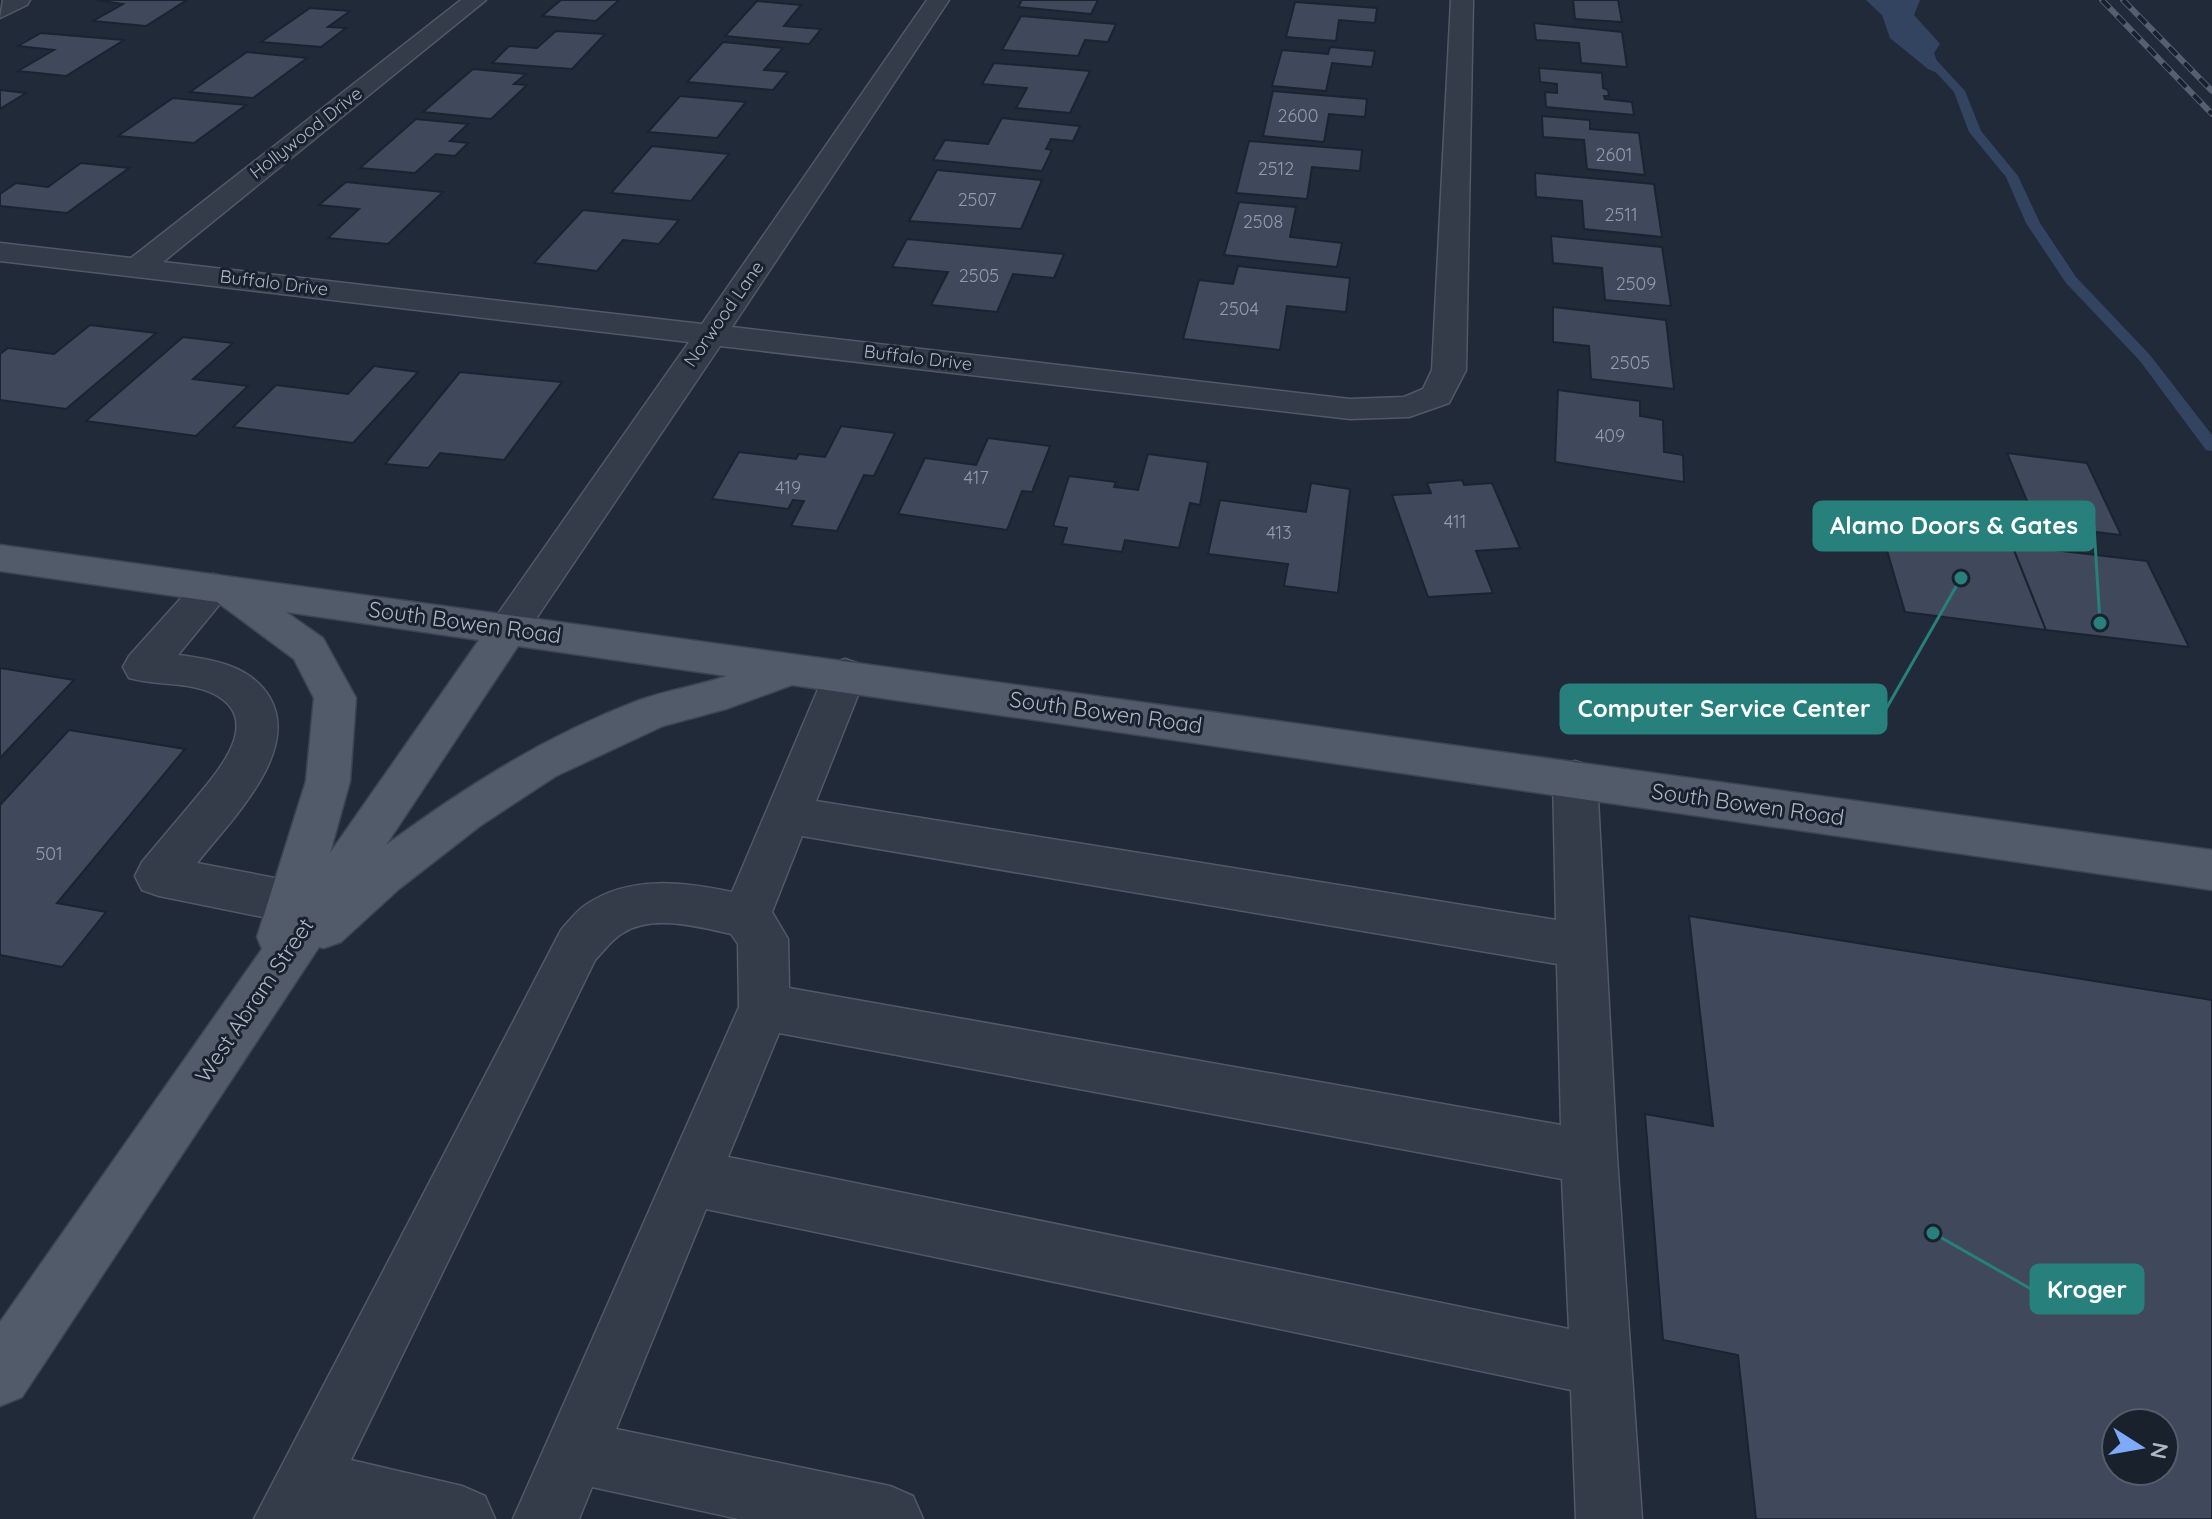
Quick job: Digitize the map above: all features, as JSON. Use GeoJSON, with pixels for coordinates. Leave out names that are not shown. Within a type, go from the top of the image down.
{"type":"FeatureCollection","features":[{"type":"Feature","properties":{"kind":"main road","name":"South Bowen Road"},"geometry":{"type":"LineString","coordinates":[[3,561],[845,675],[2212,870]]}},
{"type":"Feature","properties":{"kind":"main road"},"geometry":{"type":"LineString","coordinates":[[220,589],[309,649],[335,698],[328,781],[304,905]]}},
{"type":"Feature","properties":{"kind":"main road","name":"West Abram Street"},"geometry":{"type":"LineString","coordinates":[[0,1375],[269,977],[304,905],[509,628]]}},
{"type":"Feature","properties":{"kind":"main road"},"geometry":{"type":"LineString","coordinates":[[269,977],[382,875],[464,813],[540,764],[652,713],[711,698],[794,668]]}},
{"type":"Feature","properties":{"kind":"street"},"geometry":{"type":"LineString","coordinates":[[0,11],[19,0]]}},
{"type":"Feature","properties":{"kind":"street","name":"Hollywood Drive"},"geometry":{"type":"LineString","coordinates":[[138,267],[475,0]]}},
{"type":"Feature","properties":{"kind":"street","name":"Norwood Lane"},"geometry":{"type":"LineString","coordinates":[[509,628],[938,0]]}},
{"type":"Feature","properties":{"kind":"street","name":"Buffalo Drive"},"geometry":{"type":"LineString","coordinates":[[0,252],[1350,409],[1409,407],[1437,396],[1449,370],[1462,0]]}},
{"type":"Feature","properties":{"kind":"street"},"geometry":{"type":"LineString","coordinates":[[220,589],[144,667],[210,677],[238,688],[255,708],[259,734],[249,764],[159,876],[304,905]]}},
{"type":"Feature","properties":{"kind":"street"},"geometry":{"type":"LineString","coordinates":[[746,916],[845,675]]}},
{"type":"Feature","properties":{"kind":"street"},"geometry":{"type":"LineString","coordinates":[[1575,779],[1589,1157],[1609,1519]]}},
{"type":"Feature","properties":{"kind":"street"},"geometry":{"type":"LineString","coordinates":[[787,815],[1581,946]]}},
{"type":"Feature","properties":{"kind":"street"},"geometry":{"type":"LineString","coordinates":[[462,1519],[297,1500],[578,945],[606,918],[642,906],[692,905],[746,916],[763,939],[764,1007],[546,1519]]}},
{"type":"Feature","properties":{"kind":"street"},"geometry":{"type":"LineString","coordinates":[[764,1007],[1589,1157]]}},
{"type":"Feature","properties":{"kind":"street"},"geometry":{"type":"LineString","coordinates":[[692,1178],[1600,1366]]}},
{"type":"Feature","properties":{"kind":"street"},"geometry":{"type":"LineString","coordinates":[[575,1452],[890,1519]]}},
{"type":"Feature","properties":{"kind":"water"},"geometry":{"type":"Polygon","coordinates":[[[1866,0],[1920,0],[1914,15],[1940,44],[1934,53],[1942,75],[1928,69],[1890,38],[1882,15],[1866,0]]]}},
{"type":"Feature","properties":{"kind":"building"},"geometry":{"type":"Polygon","coordinates":[[[95,0],[187,0],[146,26],[93,21],[123,4],[95,0]]]}},
{"type":"Feature","properties":{"kind":"building"},"geometry":{"type":"Polygon","coordinates":[[[561,0],[619,0],[596,21],[542,16],[561,0]]]}},
{"type":"Feature","properties":{"kind":"building"},"geometry":{"type":"Polygon","coordinates":[[[1022,0],[1098,0],[1091,14],[1018,7],[1022,0]]]}},
{"type":"Feature","properties":{"kind":"building"},"geometry":{"type":"Polygon","coordinates":[[[1573,0],[1618,0],[1622,22],[1575,19],[1573,0]]]}},
{"type":"Feature","properties":{"kind":"building"},"geometry":{"type":"Polygon","coordinates":[[[757,1],[801,5],[784,26],[821,29],[809,44],[725,36],[757,1]]]}},
{"type":"Feature","properties":{"kind":"building"},"geometry":{"type":"Polygon","coordinates":[[[1295,2],[1377,8],[1375,23],[1339,20],[1336,41],[1286,37],[1295,2]]]}},
{"type":"Feature","properties":{"kind":"building"},"geometry":{"type":"Polygon","coordinates":[[[310,8],[350,11],[328,27],[346,28],[321,47],[261,42],[310,8]]]}},
{"type":"Feature","properties":{"kind":"building"},"geometry":{"type":"Polygon","coordinates":[[[1021,16],[1116,24],[1108,42],[1085,40],[1078,56],[1002,50],[1021,16]]]}},
{"type":"Feature","properties":{"kind":"building"},"geometry":{"type":"Polygon","coordinates":[[[1534,23],[1622,32],[1627,67],[1581,63],[1579,43],[1536,40],[1534,23]]]}},
{"type":"Feature","properties":{"kind":"building"},"geometry":{"type":"Polygon","coordinates":[[[556,31],[605,34],[572,69],[492,63],[509,46],[537,48],[556,31]]]}},
{"type":"Feature","properties":{"kind":"building"},"geometry":{"type":"Polygon","coordinates":[[[41,33],[124,40],[66,76],[18,71],[54,50],[18,46],[41,33]]]}},
{"type":"Feature","properties":{"kind":"building"},"geometry":{"type":"Polygon","coordinates":[[[723,42],[783,48],[764,70],[788,72],[773,90],[687,82],[723,42]]]}},
{"type":"Feature","properties":{"kind":"building"},"geometry":{"type":"Polygon","coordinates":[[[1330,47],[1375,51],[1372,67],[1332,63],[1326,91],[1272,86],[1282,50],[1328,54],[1330,47]]]}},
{"type":"Feature","properties":{"kind":"building"},"geometry":{"type":"Polygon","coordinates":[[[247,52],[307,58],[253,98],[190,92],[247,52]]]}},
{"type":"Feature","properties":{"kind":"building"},"geometry":{"type":"Polygon","coordinates":[[[994,63],[1090,71],[1070,113],[1016,108],[1027,88],[982,84],[994,63]]]}},
{"type":"Feature","properties":{"kind":"building"},"geometry":{"type":"Polygon","coordinates":[[[1539,68],[1602,73],[1603,88],[1608,90],[1609,96],[1604,96],[1605,99],[1632,102],[1634,115],[1546,107],[1545,92],[1557,93],[1557,84],[1540,82],[1539,68]]]}},
{"type":"Feature","properties":{"kind":"building"},"geometry":{"type":"Polygon","coordinates":[[[473,69],[526,74],[514,84],[527,85],[491,119],[423,112],[473,69]]]}},
{"type":"Feature","properties":{"kind":"building"},"geometry":{"type":"Polygon","coordinates":[[[0,90],[26,93],[0,109],[0,90]]]}},
{"type":"Feature","properties":{"kind":"building"},"geometry":{"type":"Polygon","coordinates":[[[1273,91],[1367,99],[1365,117],[1329,114],[1324,142],[1263,136],[1273,91]]]}},
{"type":"Feature","properties":{"kind":"building"},"geometry":{"type":"Polygon","coordinates":[[[680,96],[746,102],[717,138],[648,132],[680,96]]]}},
{"type":"Feature","properties":{"kind":"building"},"geometry":{"type":"Polygon","coordinates":[[[173,98],[246,105],[194,143],[118,136],[173,98]]]}},
{"type":"Feature","properties":{"kind":"building"},"geometry":{"type":"Polygon","coordinates":[[[1542,116],[1590,120],[1590,129],[1639,133],[1645,175],[1587,169],[1584,140],[1543,137],[1542,116]]]}},
{"type":"Feature","properties":{"kind":"building"},"geometry":{"type":"Polygon","coordinates":[[[1002,118],[1080,126],[1073,141],[1051,139],[1046,149],[1052,150],[1042,171],[933,160],[945,140],[988,144],[1002,118]]]}},
{"type":"Feature","properties":{"kind":"building"},"geometry":{"type":"Polygon","coordinates":[[[416,119],[468,124],[450,141],[468,143],[455,156],[436,154],[415,173],[360,168],[416,119]]]}},
{"type":"Feature","properties":{"kind":"building"},"geometry":{"type":"Polygon","coordinates":[[[1249,141],[1362,150],[1360,171],[1312,167],[1307,199],[1236,193],[1249,141]]]}},
{"type":"Feature","properties":{"kind":"building"},"geometry":{"type":"Polygon","coordinates":[[[652,146],[729,154],[691,201],[611,193],[652,146]]]}},
{"type":"Feature","properties":{"kind":"building"},"geometry":{"type":"Polygon","coordinates":[[[81,163],[129,168],[67,213],[0,206],[0,194],[16,183],[48,187],[81,163]]]}},
{"type":"Feature","properties":{"kind":"building"},"geometry":{"type":"Polygon","coordinates":[[[937,170],[1042,180],[1021,229],[909,221],[937,170]]]}},
{"type":"Feature","properties":{"kind":"building"},"geometry":{"type":"Polygon","coordinates":[[[1535,173],[1654,184],[1662,237],[1584,229],[1582,201],[1536,197],[1535,173]]]}},
{"type":"Feature","properties":{"kind":"building"},"geometry":{"type":"Polygon","coordinates":[[[346,182],[443,192],[388,244],[328,238],[359,209],[319,205],[346,182]]]}},
{"type":"Feature","properties":{"kind":"building"},"geometry":{"type":"Polygon","coordinates":[[[1239,202],[1296,207],[1290,237],[1342,243],[1337,267],[1224,255],[1239,202]]]}},
{"type":"Feature","properties":{"kind":"building"},"geometry":{"type":"Polygon","coordinates":[[[583,210],[679,220],[659,244],[623,240],[597,271],[534,263],[583,210]]]}},
{"type":"Feature","properties":{"kind":"building"},"geometry":{"type":"Polygon","coordinates":[[[1551,236],[1662,247],[1671,306],[1605,300],[1602,268],[1553,263],[1551,236]]]}},
{"type":"Feature","properties":{"kind":"building"},"geometry":{"type":"Polygon","coordinates":[[[907,239],[1064,254],[1054,278],[1013,274],[997,312],[931,305],[948,272],[892,267],[907,239]]]}},
{"type":"Feature","properties":{"kind":"building"},"geometry":{"type":"Polygon","coordinates":[[[1238,266],[1350,278],[1346,312],[1287,306],[1280,350],[1183,339],[1199,280],[1233,284],[1238,266]]]}},
{"type":"Feature","properties":{"kind":"building"},"geometry":{"type":"Polygon","coordinates":[[[1553,307],[1666,320],[1674,389],[1591,379],[1589,346],[1553,342],[1553,307]]]}},
{"type":"Feature","properties":{"kind":"building"},"geometry":{"type":"Polygon","coordinates":[[[90,325],[156,333],[66,409],[0,400],[0,354],[8,348],[54,354],[90,325]]]}},
{"type":"Feature","properties":{"kind":"building"},"geometry":{"type":"Polygon","coordinates":[[[183,337],[233,343],[193,379],[248,386],[196,436],[86,421],[183,337]]]}},
{"type":"Feature","properties":{"kind":"building"},"geometry":{"type":"Polygon","coordinates":[[[374,366],[418,372],[353,443],[233,427],[276,385],[348,394],[374,366]]]}},
{"type":"Feature","properties":{"kind":"building"},"geometry":{"type":"Polygon","coordinates":[[[460,372],[562,382],[504,460],[440,453],[428,468],[385,464],[460,372]]]}},
{"type":"Feature","properties":{"kind":"building"},"geometry":{"type":"Polygon","coordinates":[[[1558,390],[1640,401],[1640,416],[1663,420],[1664,452],[1683,455],[1684,482],[1555,462],[1558,390]]]}},
{"type":"Feature","properties":{"kind":"building"},"geometry":{"type":"Polygon","coordinates":[[[841,426],[895,433],[874,476],[864,475],[837,531],[791,526],[804,501],[793,500],[788,509],[712,499],[739,452],[796,459],[799,454],[825,457],[841,426]]]}},
{"type":"Feature","properties":{"kind":"building"},"geometry":{"type":"Polygon","coordinates":[[[988,438],[1050,446],[1032,492],[1022,491],[1007,530],[898,514],[925,458],[976,465],[988,438]]]}},
{"type":"Feature","properties":{"kind":"building"},"geometry":{"type":"Polygon","coordinates":[[[2007,453],[2087,463],[2121,535],[2037,525],[2007,453]]]}},
{"type":"Feature","properties":{"kind":"building"},"geometry":{"type":"Polygon","coordinates":[[[1148,454],[1208,462],[1200,505],[1190,503],[1179,548],[1125,540],[1122,552],[1062,544],[1067,528],[1053,526],[1069,476],[1116,482],[1114,487],[1138,490],[1148,454]]]}},
{"type":"Feature","properties":{"kind":"building"},"geometry":{"type":"Polygon","coordinates":[[[1462,480],[1464,485],[1492,483],[1520,548],[1476,551],[1493,593],[1428,597],[1392,495],[1431,493],[1427,483],[1462,480]]]}},
{"type":"Feature","properties":{"kind":"building"},"geometry":{"type":"Polygon","coordinates":[[[1311,483],[1350,489],[1338,593],[1284,586],[1288,564],[1208,554],[1220,500],[1306,512],[1311,483]]]}},
{"type":"Feature","properties":{"kind":"building"},"geometry":{"type":"Polygon","coordinates":[[[1881,530],[2012,545],[2046,630],[1905,612],[1881,530]]]}},
{"type":"Feature","properties":{"kind":"building"},"geometry":{"type":"Polygon","coordinates":[[[2012,545],[2147,561],[2189,647],[2046,630],[2012,545]]]}},
{"type":"Feature","properties":{"kind":"building"},"geometry":{"type":"Polygon","coordinates":[[[0,668],[74,680],[0,758],[0,668]]]}},
{"type":"Feature","properties":{"kind":"building"},"geometry":{"type":"Polygon","coordinates":[[[69,730],[185,749],[57,903],[106,912],[62,967],[0,955],[0,805],[69,730]]]}},
{"type":"Feature","properties":{"kind":"building"},"geometry":{"type":"Polygon","coordinates":[[[1689,916],[2212,1000],[2212,1519],[1756,1519],[1738,1355],[1663,1340],[1645,1114],[1713,1126],[1689,916]]]}},
{"type":"Feature","properties":{"kind":"waterway"},"geometry":{"type":"LineString","coordinates":[[1926,55],[1959,91],[1975,132],[2012,176],[2033,223],[2071,280],[2145,358],[2212,446]]}},
{"type":"Feature","properties":{"kind":"railway"},"geometry":{"type":"LineString","coordinates":[[2102,0],[2212,114]]}},
{"type":"Feature","properties":{"kind":"railway"},"geometry":{"type":"LineString","coordinates":[[2123,0],[2212,91]]}},
{"type":"Feature","properties":{"kind":"place","name":"Computer Service Center"},"geometry":{"type":"Point","coordinates":[1961,578]}},
{"type":"Feature","properties":{"kind":"place","name":"Alamo Doors & Gates"},"geometry":{"type":"Point","coordinates":[2100,623]}},
{"type":"Feature","properties":{"kind":"place","name":"Kroger"},"geometry":{"type":"Point","coordinates":[1933,1233]}}]}
